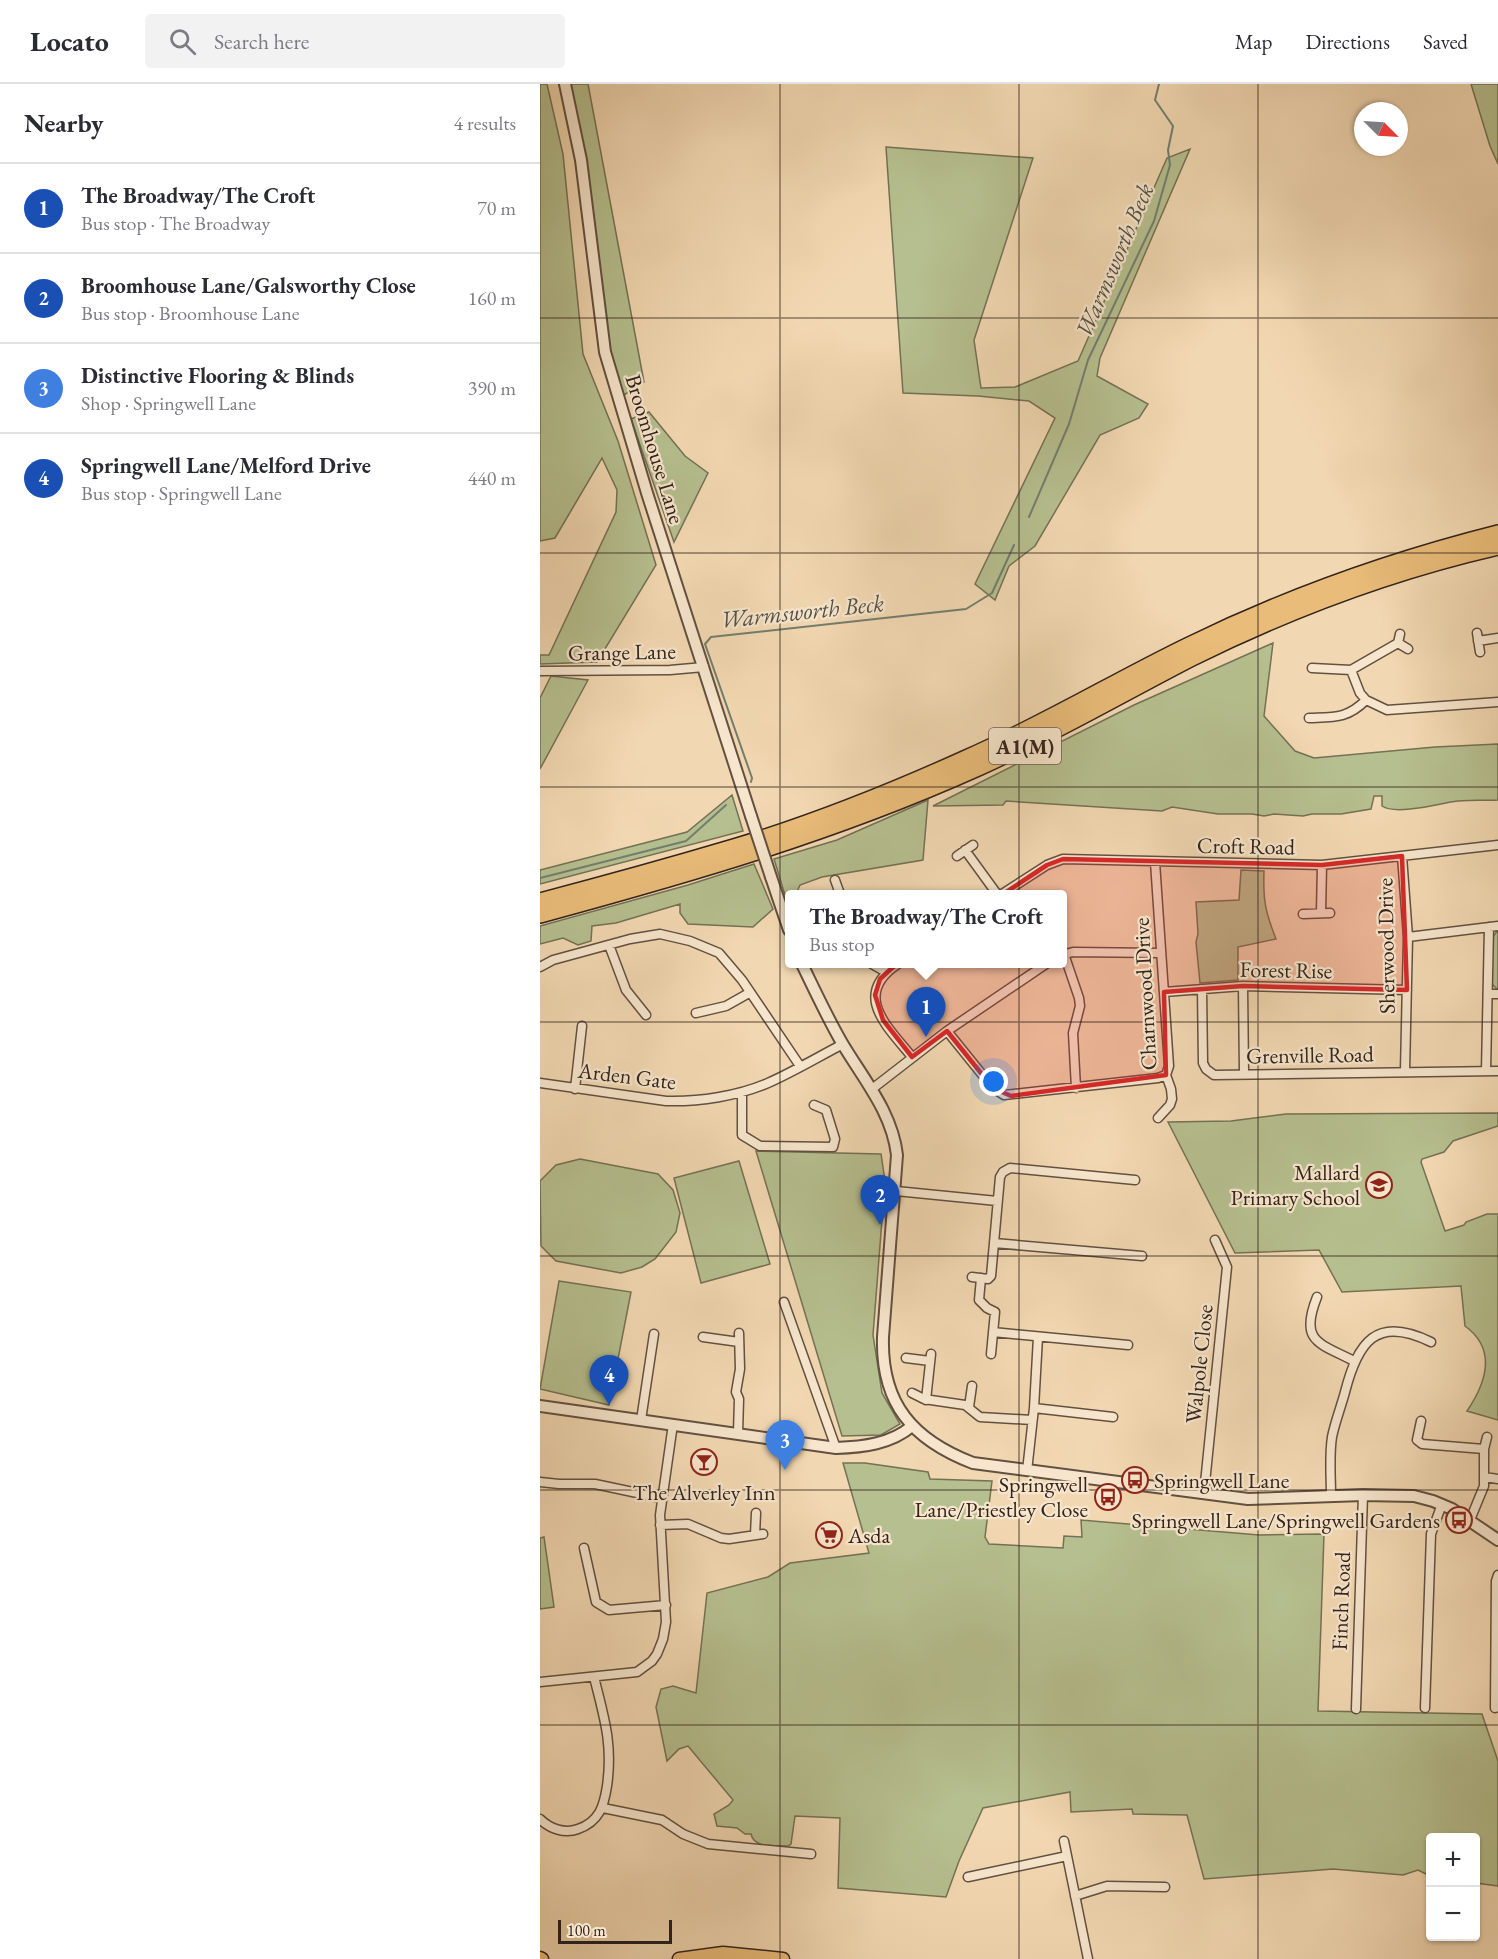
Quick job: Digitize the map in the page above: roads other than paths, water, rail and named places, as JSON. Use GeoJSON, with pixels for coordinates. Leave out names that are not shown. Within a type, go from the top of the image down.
{"type":"FeatureCollection","features":[{"type":"Feature","properties":{"kind":"highway","name":"A1(M)"},"geometry":{"type":"LineString","coordinates":[[540,901],[735,846],[831,814],[969,757],[1029,729],[1187,646],[1276,606],[1374,569],[1498,533]]}},
{"type":"Feature","properties":{"kind":"highway","name":"A1(M)"},"geometry":{"type":"LineString","coordinates":[[540,915],[738,859],[890,806],[1035,741],[1194,658],[1271,622],[1378,581],[1498,547]]}},
{"type":"Feature","properties":{"kind":"main road"},"geometry":{"type":"LineString","coordinates":[[679,1959],[723,1953],[783,1959]]}},
{"type":"Feature","properties":{"kind":"street","name":"Broomhouse Lane"},"geometry":{"type":"LineString","coordinates":[[565,84],[581,160],[605,352],[785,918]]}},
{"type":"Feature","properties":{"kind":"street"},"geometry":{"type":"LineString","coordinates":[[1480,652],[1477,637],[1498,638]]}},
{"type":"Feature","properties":{"kind":"street"},"geometry":{"type":"LineString","coordinates":[[1312,668],[1351,670],[1399,639],[1408,650]]}},
{"type":"Feature","properties":{"kind":"street","name":"Grange Lane"},"geometry":{"type":"LineString","coordinates":[[540,670],[704,668]]}},
{"type":"Feature","properties":{"kind":"street"},"geometry":{"type":"LineString","coordinates":[[1351,670],[1356,686],[1366,700],[1387,710],[1498,702]]}},
{"type":"Feature","properties":{"kind":"street"},"geometry":{"type":"LineString","coordinates":[[1309,718],[1350,714],[1366,700]]}},
{"type":"Feature","properties":{"kind":"street"},"geometry":{"type":"LineString","coordinates":[[957,856],[973,845]]}},
{"type":"Feature","properties":{"kind":"street","name":"Croft Road"},"geometry":{"type":"LineString","coordinates":[[1008,890],[1047,865],[1063,859],[1322,865],[1498,845]]}},
{"type":"Feature","properties":{"kind":"street"},"geometry":{"type":"LineString","coordinates":[[965,850],[994,890]]}},
{"type":"Feature","properties":{"kind":"street","name":"Sherwood Drive"},"geometry":{"type":"LineString","coordinates":[[1402,856],[1408,937],[1405,1071]]}},
{"type":"Feature","properties":{"kind":"street","name":"Charnwood Drive"},"geometry":{"type":"LineString","coordinates":[[1155,862],[1170,1066],[1166,1075],[1172,1099],[1170,1105],[1158,1118]]}},
{"type":"Feature","properties":{"kind":"street"},"geometry":{"type":"LineString","coordinates":[[1303,914],[1326,913],[1322,865]]}},
{"type":"Feature","properties":{"kind":"street"},"geometry":{"type":"LineString","coordinates":[[835,879],[839,890]]}},
{"type":"Feature","properties":{"kind":"street"},"geometry":{"type":"LineString","coordinates":[[1408,937],[1493,927],[1486,1071]]}},
{"type":"Feature","properties":{"kind":"street"},"geometry":{"type":"LineString","coordinates":[[540,967],[553,960],[660,934],[690,941],[719,953],[742,980],[800,1066]]}},
{"type":"Feature","properties":{"kind":"street"},"geometry":{"type":"LineString","coordinates":[[609,945],[626,990],[646,1016]]}},
{"type":"Feature","properties":{"kind":"street"},"geometry":{"type":"LineString","coordinates":[[1067,953],[1160,953]]}},
{"type":"Feature","properties":{"kind":"street"},"geometry":{"type":"LineString","coordinates":[[1067,965],[1079,998],[1079,1014],[1072,1033],[1076,1088]]}},
{"type":"Feature","properties":{"kind":"street"},"geometry":{"type":"LineString","coordinates":[[804,968],[843,1044],[888,1119],[896,1143],[896,1191],[883,1351],[891,1392],[912,1426],[940,1449],[954,1456],[973,1463],[1027,1471],[1248,1499],[1363,1495],[1414,1496],[1442,1504],[1498,1540]]}},
{"type":"Feature","properties":{"kind":"street"},"geometry":{"type":"LineString","coordinates":[[880,968],[886,972]]}},
{"type":"Feature","properties":{"kind":"street"},"geometry":{"type":"LineString","coordinates":[[891,968],[886,972],[877,987],[875,1002],[883,1020],[912,1057]]}},
{"type":"Feature","properties":{"kind":"street"},"geometry":{"type":"LineString","coordinates":[[872,1089],[947,1031],[1039,968]]}},
{"type":"Feature","properties":{"kind":"street"},"geometry":{"type":"LineString","coordinates":[[1243,987],[1244,1073]]}},
{"type":"Feature","properties":{"kind":"street","name":"Forest Rise"},"geometry":{"type":"LineString","coordinates":[[1164,992],[1243,987],[1407,990]]}},
{"type":"Feature","properties":{"kind":"street","name":"Grenville Road"},"geometry":{"type":"LineString","coordinates":[[1202,989],[1203,1063],[1206,1069],[1214,1075],[1498,1071]]}},
{"type":"Feature","properties":{"kind":"street"},"geometry":{"type":"LineString","coordinates":[[696,1013],[726,1006],[749,993]]}},
{"type":"Feature","properties":{"kind":"street"},"geometry":{"type":"LineString","coordinates":[[1488,994],[1498,994]]}},
{"type":"Feature","properties":{"kind":"street"},"geometry":{"type":"LineString","coordinates":[[575,1089],[582,1026]]}},
{"type":"Feature","properties":{"kind":"street"},"geometry":{"type":"LineString","coordinates":[[947,1031],[998,1093],[1011,1096],[1158,1078],[1166,1075]]}},
{"type":"Feature","properties":{"kind":"street","name":"Arden Gate"},"geometry":{"type":"LineString","coordinates":[[540,1083],[666,1101],[686,1101],[742,1092],[766,1084],[843,1044]]}},
{"type":"Feature","properties":{"kind":"street"},"geometry":{"type":"LineString","coordinates":[[742,1092],[742,1135],[760,1146],[833,1147],[835,1139],[826,1110],[814,1105]]}},
{"type":"Feature","properties":{"kind":"street"},"geometry":{"type":"LineString","coordinates":[[991,1354],[995,1312],[987,1308],[980,1300],[977,1278],[988,1279],[991,1276],[997,1201],[1000,1177],[1003,1172],[1010,1168],[1135,1180]]}},
{"type":"Feature","properties":{"kind":"street"},"geometry":{"type":"LineString","coordinates":[[896,1191],[997,1201]]}},
{"type":"Feature","properties":{"kind":"street","name":"Walpole Close"},"geometry":{"type":"LineString","coordinates":[[1204,1493],[1227,1266],[1215,1240]]}},
{"type":"Feature","properties":{"kind":"street"},"geometry":{"type":"LineString","coordinates":[[994,1243],[1142,1256]]}},
{"type":"Feature","properties":{"kind":"street"},"geometry":{"type":"LineString","coordinates":[[1317,1297],[1310,1315],[1312,1335],[1320,1344],[1354,1361]]}},
{"type":"Feature","properties":{"kind":"street"},"geometry":{"type":"LineString","coordinates":[[784,1302],[836,1448]]}},
{"type":"Feature","properties":{"kind":"street"},"geometry":{"type":"LineString","coordinates":[[993,1332],[1128,1345]]}},
{"type":"Feature","properties":{"kind":"street"},"geometry":{"type":"LineString","coordinates":[[1331,1496],[1332,1436],[1354,1361],[1361,1348],[1386,1332],[1412,1333],[1431,1342]]}},
{"type":"Feature","properties":{"kind":"street"},"geometry":{"type":"LineString","coordinates":[[641,1419],[654,1334]]}},
{"type":"Feature","properties":{"kind":"street"},"geometry":{"type":"LineString","coordinates":[[703,1336],[739,1337],[740,1369],[736,1392],[739,1399],[738,1433]]}},
{"type":"Feature","properties":{"kind":"street"},"geometry":{"type":"LineString","coordinates":[[1027,1471],[1034,1408],[1038,1337]]}},
{"type":"Feature","properties":{"kind":"street"},"geometry":{"type":"LineString","coordinates":[[906,1358],[931,1358],[927,1400]]}},
{"type":"Feature","properties":{"kind":"street"},"geometry":{"type":"LineString","coordinates":[[969,1407],[972,1386]]}},
{"type":"Feature","properties":{"kind":"street"},"geometry":{"type":"LineString","coordinates":[[912,1393],[927,1400],[969,1407],[980,1417],[1032,1420]]}},
{"type":"Feature","properties":{"kind":"street"},"geometry":{"type":"LineString","coordinates":[[540,1406],[836,1448],[876,1444],[903,1434],[912,1426]]}},
{"type":"Feature","properties":{"kind":"street"},"geometry":{"type":"LineString","coordinates":[[1034,1408],[1113,1417]]}},
{"type":"Feature","properties":{"kind":"street"},"geometry":{"type":"LineString","coordinates":[[1421,1421],[1417,1440],[1422,1444],[1484,1449]]}},
{"type":"Feature","properties":{"kind":"street"},"geometry":{"type":"LineString","coordinates":[[540,1682],[637,1672],[652,1661],[663,1639],[666,1622],[660,1525],[661,1498],[673,1424]]}},
{"type":"Feature","properties":{"kind":"street"},"geometry":{"type":"LineString","coordinates":[[1470,1520],[1481,1495],[1485,1477],[1484,1449],[1487,1437]]}},
{"type":"Feature","properties":{"kind":"street"},"geometry":{"type":"LineString","coordinates":[[1485,1477],[1498,1479]]}},
{"type":"Feature","properties":{"kind":"street"},"geometry":{"type":"LineString","coordinates":[[540,1482],[595,1484],[661,1498]]}},
{"type":"Feature","properties":{"kind":"street","name":"Finch Road"},"geometry":{"type":"LineString","coordinates":[[1356,1709],[1363,1495]]}},
{"type":"Feature","properties":{"kind":"street"},"geometry":{"type":"LineString","coordinates":[[1425,1707],[1431,1533],[1442,1504]]}},
{"type":"Feature","properties":{"kind":"street"},"geometry":{"type":"LineString","coordinates":[[660,1525],[688,1524],[721,1538],[729,1539],[759,1535],[756,1513]]}},
{"type":"Feature","properties":{"kind":"street"},"geometry":{"type":"LineString","coordinates":[[584,1548],[596,1602],[609,1610],[666,1605]]}},
{"type":"Feature","properties":{"kind":"street"},"geometry":{"type":"LineString","coordinates":[[1495,1708],[1496,1581],[1498,1575]]}},
{"type":"Feature","properties":{"kind":"street"},"geometry":{"type":"LineString","coordinates":[[540,1819],[553,1828],[572,1831],[590,1823],[603,1808],[610,1749],[609,1735],[594,1677]]}},
{"type":"Feature","properties":{"kind":"street"},"geometry":{"type":"LineString","coordinates":[[603,1808],[662,1820],[683,1834],[708,1844],[811,1854]]}},
{"type":"Feature","properties":{"kind":"street"},"geometry":{"type":"LineString","coordinates":[[1064,1841],[1088,1959]]}},
{"type":"Feature","properties":{"kind":"street"},"geometry":{"type":"LineString","coordinates":[[968,1877],[1067,1856]]}},
{"type":"Feature","properties":{"kind":"street"},"geometry":{"type":"LineString","coordinates":[[1075,1896],[1107,1886],[1166,1887]]}},
{"type":"Feature","properties":{"kind":"waterway","name":"Warmsworth Beck"},"geometry":{"type":"LineString","coordinates":[[1029,517],[1069,424],[1088,360],[1154,221],[1170,165],[1168,150],[1173,126],[1155,100],[1159,84]]}},
{"type":"Feature","properties":{"kind":"waterway","name":"Warmsworth Beck"},"geometry":{"type":"LineString","coordinates":[[751,782],[752,778],[705,644],[711,637],[966,609],[992,593],[1014,545]]}},
{"type":"Feature","properties":{"kind":"waterway","name":"Warmsworth Beck"},"geometry":{"type":"LineString","coordinates":[[540,878],[686,841],[726,805]]}},
{"type":"Feature","properties":{"kind":"place","name":"The Broadway/The Croft"},"geometry":{"type":"Point","coordinates":[926,1037]}},
{"type":"Feature","properties":{"kind":"place","name":"Mallard Primary School"},"geometry":{"type":"Point","coordinates":[1379,1185]}},
{"type":"Feature","properties":{"kind":"place","name":"Broomhouse Lane/Galsworthy Close"},"geometry":{"type":"Point","coordinates":[880,1225]}},
{"type":"Feature","properties":{"kind":"place","name":"Springwell Lane/Melford Drive"},"geometry":{"type":"Point","coordinates":[609,1405]}},
{"type":"Feature","properties":{"kind":"place","name":"The Alverley Inn"},"geometry":{"type":"Point","coordinates":[704,1462]}},
{"type":"Feature","properties":{"kind":"place","name":"Distinctive Flooring & Blinds"},"geometry":{"type":"Point","coordinates":[785,1470]}},
{"type":"Feature","properties":{"kind":"place","name":"Springwell Lane"},"geometry":{"type":"Point","coordinates":[1135,1480]}},
{"type":"Feature","properties":{"kind":"place","name":"Springwell Lane/Priestley Close"},"geometry":{"type":"Point","coordinates":[1108,1497]}},
{"type":"Feature","properties":{"kind":"place","name":"Springwell Lane/Springwell Gardens"},"geometry":{"type":"Point","coordinates":[1459,1520]}},
{"type":"Feature","properties":{"kind":"place","name":"Asda"},"geometry":{"type":"Point","coordinates":[829,1535]}}]}
